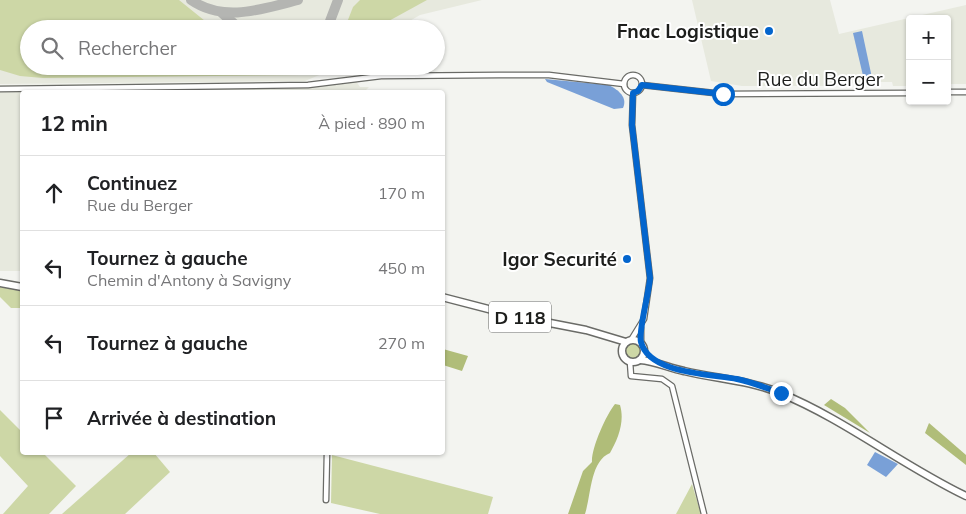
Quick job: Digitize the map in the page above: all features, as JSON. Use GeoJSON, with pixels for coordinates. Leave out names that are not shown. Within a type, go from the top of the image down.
{"type":"FeatureCollection","features":[{"type":"Feature","properties":{"kind":"main road"},"geometry":{"type":"LineString","coordinates":[[0,284],[20,287]]}},
{"type":"Feature","properties":{"kind":"main road","name":"D 118"},"geometry":{"type":"LineString","coordinates":[[445,298],[628,341]]}},
{"type":"Feature","properties":{"kind":"main road","name":"D 118"},"geometry":{"type":"LineString","coordinates":[[598,334],[612,342],[621,352]]}},
{"type":"Feature","properties":{"kind":"main road"},"geometry":{"type":"LineString","coordinates":[[672,368],[652,358],[643,347],[628,341],[621,352],[624,359],[630,362],[640,360],[672,368],[738,380],[781,393],[821,413],[966,500]]}},
{"type":"Feature","properties":{"kind":"main road"},"geometry":{"type":"LineString","coordinates":[[640,360],[643,347]]}},
{"type":"Feature","properties":{"kind":"main road"},"geometry":{"type":"LineString","coordinates":[[939,483],[966,496]]}},
{"type":"Feature","properties":{"kind":"street"},"geometry":{"type":"LineString","coordinates":[[0,88],[308,85],[358,78],[549,75],[624,84]]}},
{"type":"Feature","properties":{"kind":"street"},"geometry":{"type":"LineString","coordinates":[[624,84],[628,77],[634,75],[640,79],[642,85],[638,91],[633,93]]}},
{"type":"Feature","properties":{"kind":"street"},"geometry":{"type":"LineString","coordinates":[[624,84],[626,89],[633,93]]}},
{"type":"Feature","properties":{"kind":"street","name":"Rue du Berger"},"geometry":{"type":"LineString","coordinates":[[642,85],[713,94],[906,93]]}},
{"type":"Feature","properties":{"kind":"street"},"geometry":{"type":"LineString","coordinates":[[951,92],[966,92]]}},
{"type":"Feature","properties":{"kind":"street"},"geometry":{"type":"LineString","coordinates":[[633,93],[632,125],[650,278],[648,299],[641,327],[643,347]]}},
{"type":"Feature","properties":{"kind":"street"},"geometry":{"type":"LineString","coordinates":[[628,341],[641,327]]}},
{"type":"Feature","properties":{"kind":"street"},"geometry":{"type":"LineString","coordinates":[[630,362],[631,376],[666,380],[672,386],[704,514]]}},
{"type":"Feature","properties":{"kind":"street"},"geometry":{"type":"LineString","coordinates":[[326,500],[327,455]]}},
{"type":"Feature","properties":{"kind":"shaded area"},"geometry":{"type":"Polygon","coordinates":[[[0,0],[482,0],[420,15],[411,20],[20,20],[20,75],[319,75],[305,81],[0,84],[0,0]]]}},
{"type":"Feature","properties":{"kind":"shaded area"},"geometry":{"type":"Polygon","coordinates":[[[692,0],[830,0],[839,34],[906,19],[906,86],[893,86],[892,82],[867,82],[866,85],[843,82],[830,83],[830,86],[742,86],[711,81],[692,0]]]}},
{"type":"Feature","properties":{"kind":"shaded area"},"geometry":{"type":"Polygon","coordinates":[[[966,5],[966,84],[951,84],[951,15],[922,15],[966,5]]]}},
{"type":"Feature","properties":{"kind":"shaded area"},"geometry":{"type":"Polygon","coordinates":[[[356,81],[360,87],[369,87],[366,90],[20,90],[20,271],[0,271],[0,85],[356,81]]]}},
{"type":"Feature","properties":{"kind":"green space"},"geometry":{"type":"Polygon","coordinates":[[[0,0],[179,0],[204,20],[20,20],[20,75],[301,75],[43,78],[20,76],[0,70],[0,0]]]}},
{"type":"Feature","properties":{"kind":"green space"},"geometry":{"type":"Polygon","coordinates":[[[360,0],[427,0],[391,20],[348,20],[353,7],[360,0]]]}},
{"type":"Feature","properties":{"kind":"green space"},"geometry":{"type":"Polygon","coordinates":[[[0,287],[20,291],[20,308],[11,308],[0,297],[0,287]]]}},
{"type":"Feature","properties":{"kind":"green space"},"geometry":{"type":"Polygon","coordinates":[[[633,343],[639,346],[642,352],[639,358],[633,361],[627,358],[624,352],[627,346],[633,343]]]}},
{"type":"Feature","properties":{"kind":"green space"},"geometry":{"type":"Polygon","coordinates":[[[445,350],[468,356],[462,371],[445,366],[445,350]]]}},
{"type":"Feature","properties":{"kind":"green space"},"geometry":{"type":"Polygon","coordinates":[[[831,399],[845,408],[870,433],[824,405],[831,399]]]}},
{"type":"Feature","properties":{"kind":"green space"},"geometry":{"type":"Polygon","coordinates":[[[615,404],[620,405],[622,418],[616,442],[610,453],[598,463],[592,480],[585,514],[568,514],[583,471],[592,462],[592,456],[600,432],[615,404]]]}},
{"type":"Feature","properties":{"kind":"green space"},"geometry":{"type":"Polygon","coordinates":[[[0,410],[20,430],[20,455],[45,455],[76,486],[49,514],[3,514],[28,486],[0,456],[0,410]]]}},
{"type":"Feature","properties":{"kind":"green space"},"geometry":{"type":"Polygon","coordinates":[[[929,423],[966,455],[966,465],[925,433],[929,423]]]}},
{"type":"Feature","properties":{"kind":"green space"},"geometry":{"type":"Polygon","coordinates":[[[129,455],[156,455],[170,472],[125,514],[62,514],[129,455]]]}},
{"type":"Feature","properties":{"kind":"green space"},"geometry":{"type":"Polygon","coordinates":[[[332,455],[493,497],[488,514],[380,514],[331,503],[332,455]]]}},
{"type":"Feature","properties":{"kind":"green space"},"geometry":{"type":"Polygon","coordinates":[[[692,484],[701,514],[676,514],[692,484]]]}},
{"type":"Feature","properties":{"kind":"water"},"geometry":{"type":"Polygon","coordinates":[[[862,31],[872,78],[864,80],[853,33],[862,31]]]}},
{"type":"Feature","properties":{"kind":"water"},"geometry":{"type":"Polygon","coordinates":[[[545,79],[609,85],[623,97],[623,108],[614,109],[547,82],[545,79]]]}},
{"type":"Feature","properties":{"kind":"water"},"geometry":{"type":"Polygon","coordinates":[[[875,452],[898,464],[886,477],[867,465],[875,452]]]}},
{"type":"Feature","properties":{"kind":"taxiway"},"geometry":{"type":"LineString","coordinates":[[191,0],[204,7],[230,12],[257,10],[298,0]]}},
{"type":"Feature","properties":{"kind":"taxiway"},"geometry":{"type":"LineString","coordinates":[[330,20],[338,0]]}},
{"type":"Feature","properties":{"kind":"taxiway"},"geometry":{"type":"LineString","coordinates":[[222,13],[230,20]]}},
{"type":"Feature","properties":{"kind":"place","name":"Fnac Logistique"},"geometry":{"type":"Point","coordinates":[769,31]}},
{"type":"Feature","properties":{"kind":"place","name":"Igor Securité"},"geometry":{"type":"Point","coordinates":[627,259]}},
{"type":"Feature","properties":{"kind":"route"},"geometry":{"type":"LineString","coordinates":[[723,94],[642,85],[638,91],[633,93],[632,125],[650,278],[648,299],[641,327],[641,343],[647,354],[660,363],[672,368],[738,380],[781,393]]}}]}
